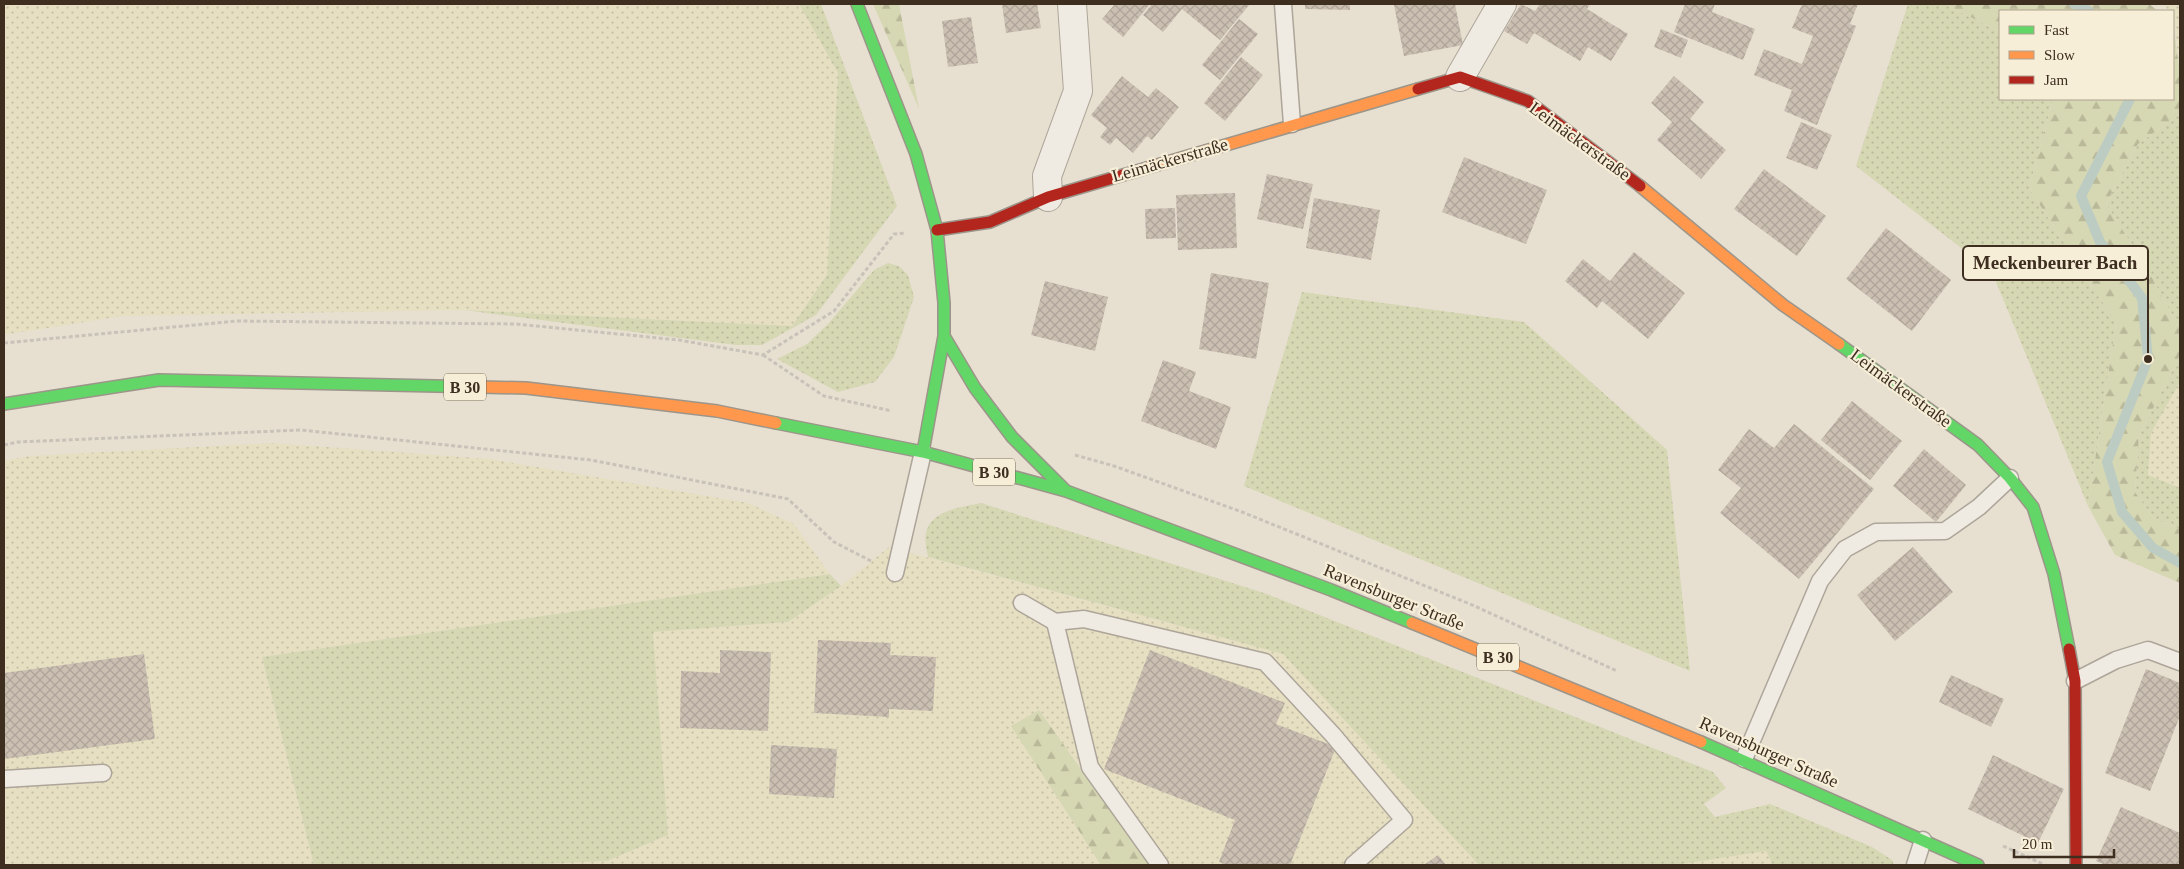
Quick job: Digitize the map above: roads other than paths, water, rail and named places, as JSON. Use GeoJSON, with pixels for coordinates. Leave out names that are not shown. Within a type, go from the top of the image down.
{"type":"FeatureCollection","features":[{"type":"Feature","properties":{"kind":"street"},"geometry":{"type":"LineString","coordinates":[[857,4],[916,154],[937,230],[944,303],[944,336],[922,452]]}},
{"type":"Feature","properties":{"kind":"street"},"geometry":{"type":"LineString","coordinates":[[1048,197],[1047,176],[1078,91],[1072,4]]}},
{"type":"Feature","properties":{"kind":"street"},"geometry":{"type":"LineString","coordinates":[[1460,77],[1502,4]]}},
{"type":"Feature","properties":{"kind":"street","name":"Leimäckerstraße"},"geometry":{"type":"LineString","coordinates":[[937,230],[990,222],[1048,197],[1292,124],[1460,77],[1528,101],[1626,174],[1783,305],[1861,359],[1978,445],[2010,478],[2032,507],[2054,574],[2075,681],[2076,865]]}},
{"type":"Feature","properties":{"kind":"street"},"geometry":{"type":"LineString","coordinates":[[944,336],[975,388],[1012,437],[1066,491]]}},
{"type":"Feature","properties":{"kind":"street","name":"B 30"},"geometry":{"type":"LineString","coordinates":[[4,404],[160,380],[526,388],[717,411],[922,452]]}},
{"type":"Feature","properties":{"kind":"street","name":"Ravensburger Straße"},"geometry":{"type":"LineString","coordinates":[[922,452],[1066,491],[1331,590],[1744,759],[1978,865]]}},
{"type":"Feature","properties":{"kind":"lane"},"geometry":{"type":"LineString","coordinates":[[1283,4],[1292,124]]}},
{"type":"Feature","properties":{"kind":"lane"},"geometry":{"type":"LineString","coordinates":[[895,573],[922,452]]}},
{"type":"Feature","properties":{"kind":"lane"},"geometry":{"type":"LineString","coordinates":[[1744,759],[1820,581],[1846,549],[1876,532],[1945,531],[1980,507],[2010,478]]}},
{"type":"Feature","properties":{"kind":"lane"},"geometry":{"type":"LineString","coordinates":[[1022,603],[1055,622],[1084,618],[1265,662],[1333,734],[1404,820],[1353,865]]}},
{"type":"Feature","properties":{"kind":"lane"},"geometry":{"type":"LineString","coordinates":[[1055,622],[1090,767],[1160,865]]}},
{"type":"Feature","properties":{"kind":"lane"},"geometry":{"type":"LineString","coordinates":[[2075,681],[2116,660],[2148,650],[2180,662]]}},
{"type":"Feature","properties":{"kind":"lane"},"geometry":{"type":"LineString","coordinates":[[4,779],[103,773]]}},
{"type":"Feature","properties":{"kind":"lane"},"geometry":{"type":"LineString","coordinates":[[1915,865],[1923,840]]}},
{"type":"Feature","properties":{"kind":"waterway"},"geometry":{"type":"LineString","coordinates":[[2074,4],[2087,10]]}},
{"type":"Feature","properties":{"kind":"waterway"},"geometry":{"type":"LineString","coordinates":[[2129,100],[2081,196],[2100,242],[2142,298],[2148,359],[2107,462],[2122,512],[2153,548],[2180,563]]}},
{"type":"Feature","properties":{"kind":"place","name":"Meckenbeurer Bach"},"geometry":{"type":"Point","coordinates":[2148,359]}}]}
